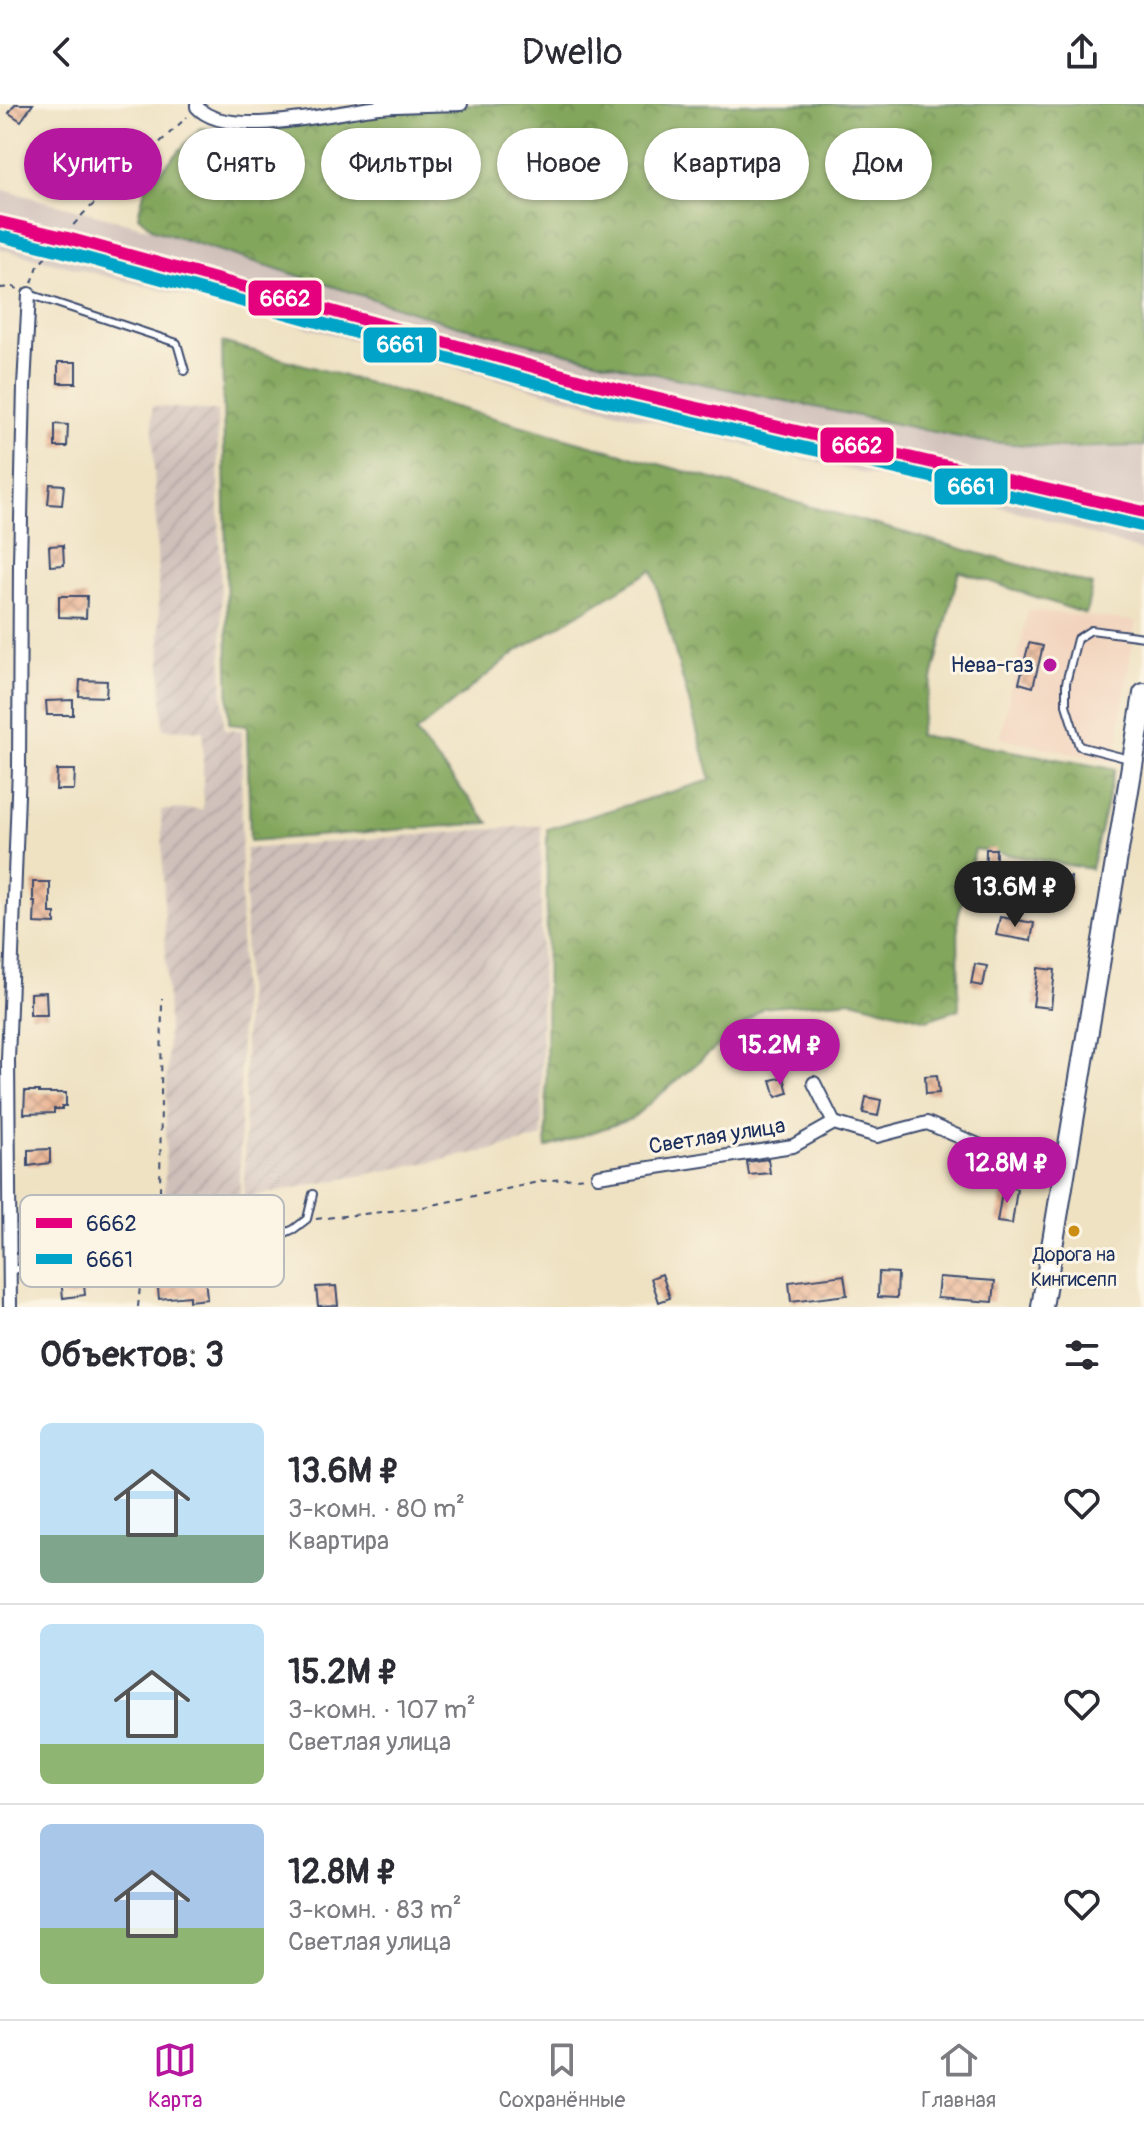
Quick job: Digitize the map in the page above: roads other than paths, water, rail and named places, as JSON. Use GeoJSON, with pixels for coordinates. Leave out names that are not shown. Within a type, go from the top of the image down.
{"type":"FeatureCollection","features":[{"type":"Feature","properties":{"kind":"main road"},"geometry":{"type":"LineString","coordinates":[[1042,1307],[1144,694]]}},
{"type":"Feature","properties":{"kind":"main road"},"geometry":{"type":"LineString","coordinates":[[1051,1307],[1064,1222],[1068,1162]]}},
{"type":"Feature","properties":{"kind":"street"},"geometry":{"type":"LineString","coordinates":[[197,106],[203,115],[223,121],[277,123],[381,107],[461,104]]}},
{"type":"Feature","properties":{"kind":"street"},"geometry":{"type":"LineString","coordinates":[[10,1307],[5,1288],[10,1272],[7,897],[19,768],[24,386],[29,294]]}},
{"type":"Feature","properties":{"kind":"street"},"geometry":{"type":"LineString","coordinates":[[814,1083],[834,1123],[877,1136],[927,1123],[1002,1155],[1068,1162]]}},
{"type":"Feature","properties":{"kind":"street","name":"Светлая улица"},"geometry":{"type":"LineString","coordinates":[[598,1176],[793,1146],[834,1123]]}},
{"type":"Feature","properties":{"kind":"lane"},"geometry":{"type":"LineString","coordinates":[[29,294],[177,343],[185,371]]}},
{"type":"Feature","properties":{"kind":"lane"},"geometry":{"type":"LineString","coordinates":[[1133,760],[1079,746],[1066,705],[1066,683],[1077,639],[1091,630],[1144,637]]}},
{"type":"Feature","properties":{"kind":"lane"},"geometry":{"type":"LineString","coordinates":[[284,1234],[307,1219],[313,1194]]}},
{"type":"Feature","properties":{"kind":"lane"},"geometry":{"type":"LineString","coordinates":[[10,1272],[20,1268]]}},
{"type":"Feature","properties":{"kind":"place","name":"Нева-газ"},"geometry":{"type":"Point","coordinates":[1050,665]}},
{"type":"Feature","properties":{"kind":"place","name":"Дорога на Кингисепп"},"geometry":{"type":"Point","coordinates":[1074,1231]}}]}
